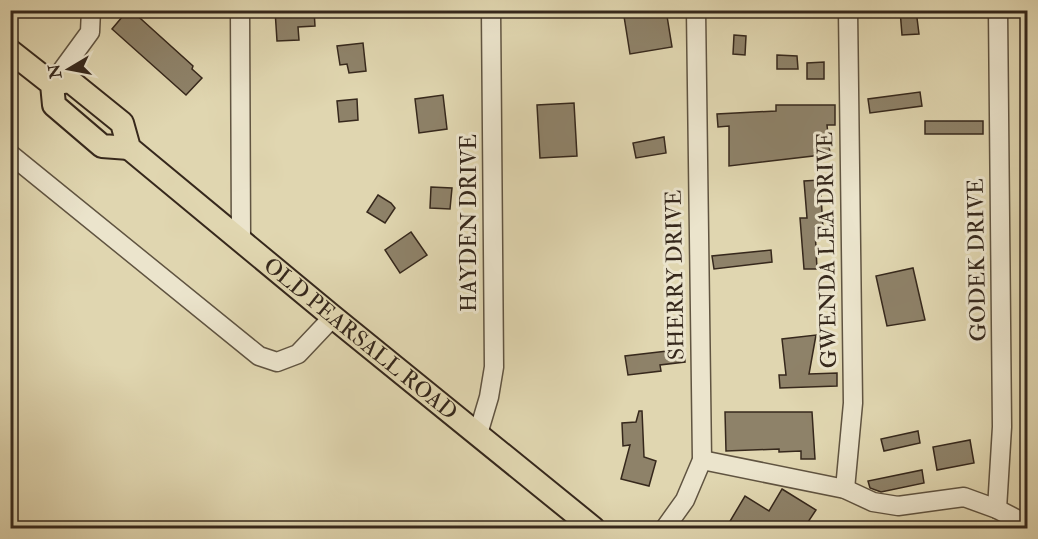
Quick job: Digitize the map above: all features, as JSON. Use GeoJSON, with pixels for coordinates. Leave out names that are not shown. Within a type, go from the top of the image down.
{"type":"FeatureCollection","features":[{"type":"Feature","properties":{"kind":"main road"},"geometry":{"type":"LineString","coordinates":[[10,51],[51,84],[54,105],[102,146],[129,148],[122,123],[115,117],[70,81],[51,84]]}},
{"type":"Feature","properties":{"kind":"main road","name":"OLD PEARSALL ROAD"},"geometry":{"type":"LineString","coordinates":[[129,148],[593,528]]}},
{"type":"Feature","properties":{"kind":"street"},"geometry":{"type":"LineString","coordinates":[[51,84],[90,32],[91,10]]}},
{"type":"Feature","properties":{"kind":"street"},"geometry":{"type":"LineString","coordinates":[[240,10],[241,239]]}},
{"type":"Feature","properties":{"kind":"street","name":"HAYDEN DRIVE"},"geometry":{"type":"LineString","coordinates":[[478,434],[489,397],[494,367],[491,10]]}},
{"type":"Feature","properties":{"kind":"street","name":"SHERRY DRIVE"},"geometry":{"type":"LineString","coordinates":[[664,528],[685,500],[702,460],[696,10]]}},
{"type":"Feature","properties":{"kind":"street","name":"GWENDA LEA DRIVE"},"geometry":{"type":"LineString","coordinates":[[845,489],[853,403],[848,10]]}},
{"type":"Feature","properties":{"kind":"street","name":"GODEK DRIVE"},"geometry":{"type":"LineString","coordinates":[[997,509],[1002,427],[998,10]]}},
{"type":"Feature","properties":{"kind":"street"},"geometry":{"type":"LineString","coordinates":[[10,154],[259,356],[277,362],[298,354],[333,317]]}},
{"type":"Feature","properties":{"kind":"street"},"geometry":{"type":"LineString","coordinates":[[702,460],[845,489],[873,502],[898,506],[964,497],[997,509],[1028,525]]}},
{"type":"Feature","properties":{"kind":"building"},"geometry":{"type":"Polygon","coordinates":[[[128,10],[131,10],[193,66],[192,69],[202,78],[186,95],[112,29],[128,10]]]}},
{"type":"Feature","properties":{"kind":"building"},"geometry":{"type":"Polygon","coordinates":[[[275,10],[314,10],[315,26],[298,27],[299,40],[277,41],[275,10]]]}},
{"type":"Feature","properties":{"kind":"building"},"geometry":{"type":"Polygon","coordinates":[[[623,10],[666,10],[672,47],[630,54],[623,10]]]}},
{"type":"Feature","properties":{"kind":"building"},"geometry":{"type":"Polygon","coordinates":[[[900,10],[916,10],[919,34],[902,35],[900,10]]]}},
{"type":"Feature","properties":{"kind":"building"},"geometry":{"type":"Polygon","coordinates":[[[734,35],[746,36],[745,55],[733,54],[734,35]]]}},
{"type":"Feature","properties":{"kind":"building"},"geometry":{"type":"Polygon","coordinates":[[[363,43],[366,71],[349,73],[347,64],[340,65],[337,46],[363,43]]]}},
{"type":"Feature","properties":{"kind":"building"},"geometry":{"type":"Polygon","coordinates":[[[777,55],[797,56],[798,69],[777,69],[777,55]]]}},
{"type":"Feature","properties":{"kind":"building"},"geometry":{"type":"Polygon","coordinates":[[[824,62],[824,79],[807,79],[807,63],[824,62]]]}},
{"type":"Feature","properties":{"kind":"building"},"geometry":{"type":"Polygon","coordinates":[[[920,92],[922,106],[870,113],[868,99],[920,92]]]}},
{"type":"Feature","properties":{"kind":"building"},"geometry":{"type":"Polygon","coordinates":[[[443,95],[447,129],[419,133],[415,99],[443,95]]]}},
{"type":"Feature","properties":{"kind":"building"},"geometry":{"type":"Polygon","coordinates":[[[357,99],[358,120],[339,122],[337,101],[357,99]]]}},
{"type":"Feature","properties":{"kind":"building"},"geometry":{"type":"Polygon","coordinates":[[[574,103],[577,156],[540,158],[537,105],[574,103]]]}},
{"type":"Feature","properties":{"kind":"building"},"geometry":{"type":"Polygon","coordinates":[[[776,105],[835,105],[835,125],[827,125],[830,154],[729,166],[729,126],[718,127],[717,114],[776,111],[776,105]]]}},
{"type":"Feature","properties":{"kind":"building"},"geometry":{"type":"Polygon","coordinates":[[[925,121],[983,121],[983,134],[925,134],[925,121]]]}},
{"type":"Feature","properties":{"kind":"building"},"geometry":{"type":"Polygon","coordinates":[[[664,137],[666,153],[636,158],[633,143],[664,137]]]}},
{"type":"Feature","properties":{"kind":"building"},"geometry":{"type":"Polygon","coordinates":[[[820,180],[823,228],[815,228],[817,269],[804,269],[800,218],[807,218],[804,181],[820,180]]]}},
{"type":"Feature","properties":{"kind":"building"},"geometry":{"type":"Polygon","coordinates":[[[431,187],[452,188],[450,209],[430,208],[431,187]]]}},
{"type":"Feature","properties":{"kind":"building"},"geometry":{"type":"Polygon","coordinates":[[[378,195],[395,208],[385,223],[367,212],[378,195]]]}},
{"type":"Feature","properties":{"kind":"building"},"geometry":{"type":"Polygon","coordinates":[[[411,232],[427,255],[400,273],[385,250],[411,232]]]}},
{"type":"Feature","properties":{"kind":"building"},"geometry":{"type":"Polygon","coordinates":[[[771,250],[772,262],[714,269],[712,256],[771,250]]]}},
{"type":"Feature","properties":{"kind":"building"},"geometry":{"type":"Polygon","coordinates":[[[913,268],[925,320],[887,326],[876,276],[913,268]]]}},
{"type":"Feature","properties":{"kind":"building"},"geometry":{"type":"Polygon","coordinates":[[[816,335],[809,374],[837,373],[837,386],[780,388],[779,375],[786,375],[782,339],[816,335]]]}},
{"type":"Feature","properties":{"kind":"building"},"geometry":{"type":"Polygon","coordinates":[[[684,349],[685,362],[660,365],[661,371],[628,375],[625,356],[684,349]]]}},
{"type":"Feature","properties":{"kind":"building"},"geometry":{"type":"Polygon","coordinates":[[[639,411],[642,411],[644,457],[656,461],[649,486],[621,479],[630,445],[623,446],[622,423],[636,422],[639,411]]]}},
{"type":"Feature","properties":{"kind":"building"},"geometry":{"type":"Polygon","coordinates":[[[725,412],[812,412],[815,459],[801,459],[801,451],[779,452],[779,449],[726,451],[725,412]]]}},
{"type":"Feature","properties":{"kind":"building"},"geometry":{"type":"Polygon","coordinates":[[[918,431],[920,443],[884,451],[881,439],[918,431]]]}},
{"type":"Feature","properties":{"kind":"building"},"geometry":{"type":"Polygon","coordinates":[[[970,440],[974,463],[937,470],[933,447],[970,440]]]}},
{"type":"Feature","properties":{"kind":"building"},"geometry":{"type":"Polygon","coordinates":[[[922,470],[924,483],[881,492],[870,488],[868,481],[922,470]]]}},
{"type":"Feature","properties":{"kind":"building"},"geometry":{"type":"Polygon","coordinates":[[[782,489],[816,510],[804,528],[726,528],[745,496],[769,511],[782,489]]]}}]}
